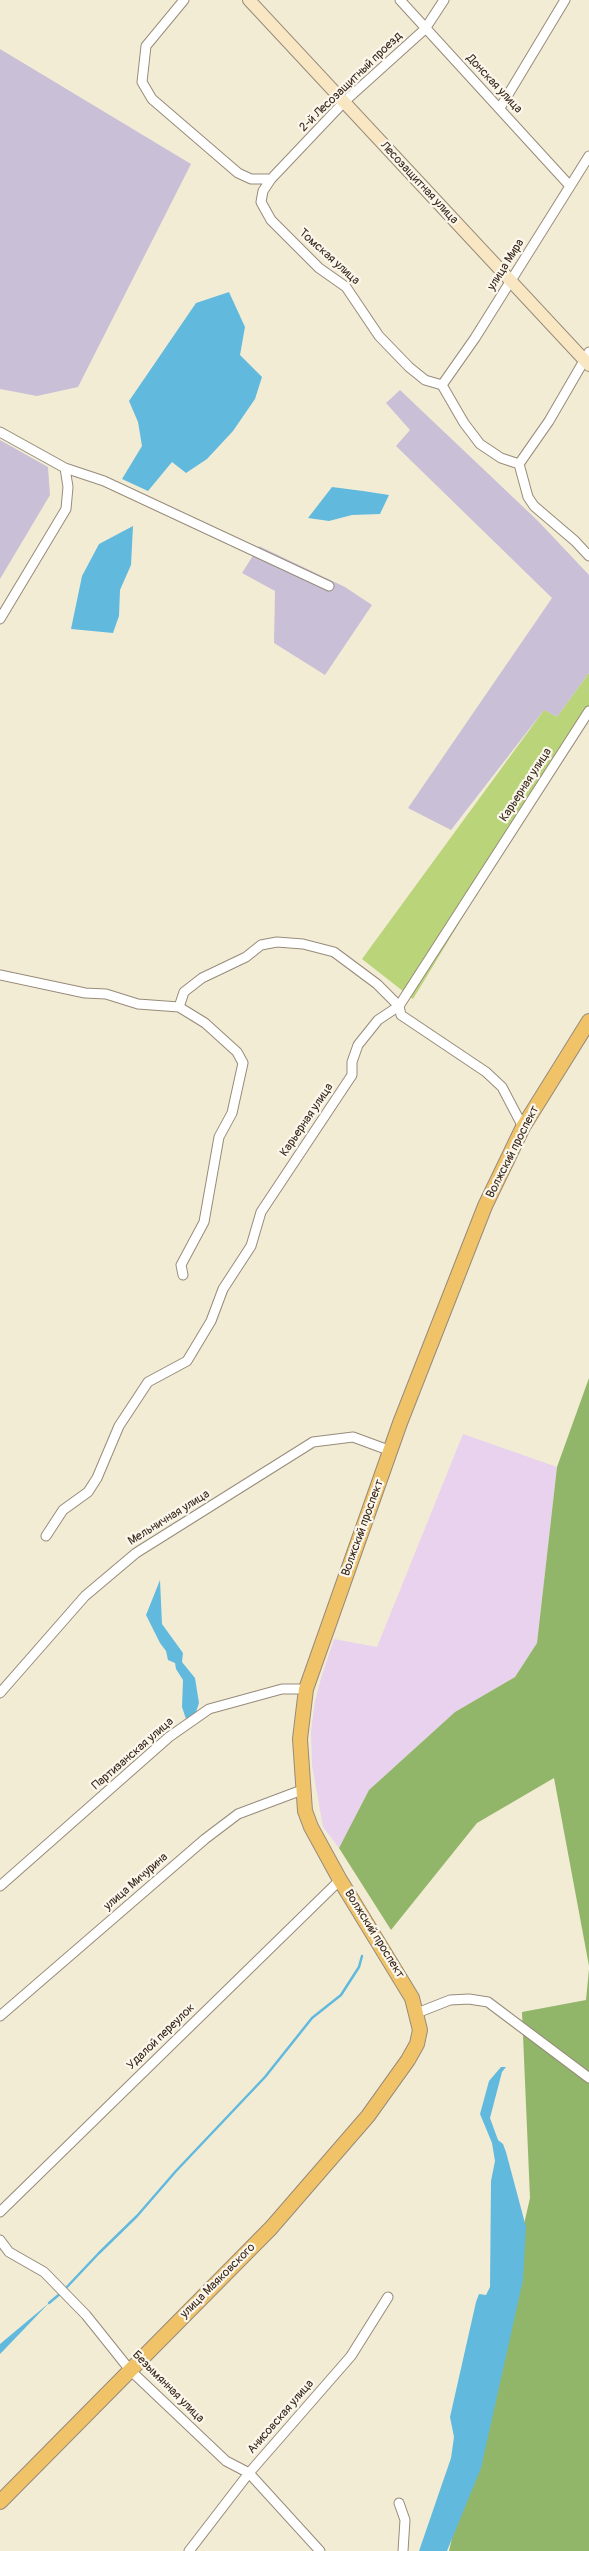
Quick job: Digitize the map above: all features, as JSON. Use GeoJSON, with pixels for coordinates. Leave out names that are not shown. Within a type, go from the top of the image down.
{"type":"FeatureCollection","features":[{"type":"Feature","properties":{"kind":"main road","name":"Волжский проспект"},"geometry":{"type":"LineString","coordinates":[[417,2044],[420,2030],[412,1998],[400,1975],[340,1880],[311,1827],[302,1790],[300,1739],[306,1689],[391,1452],[485,1206],[523,1127],[589,1021]]}},
{"type":"Feature","properties":{"kind":"main road","name":"улица Маяковского"},"geometry":{"type":"LineString","coordinates":[[0,2502],[271,2228],[368,2116],[408,2060],[417,2044]]}},
{"type":"Feature","properties":{"kind":"street"},"geometry":{"type":"LineString","coordinates":[[184,0],[146,46],[142,82],[152,99],[238,173],[251,179],[271,179]]}},
{"type":"Feature","properties":{"kind":"street","name":"Лесозащитная улица"},"geometry":{"type":"LineString","coordinates":[[249,0],[510,282],[587,359]]}},
{"type":"Feature","properties":{"kind":"street","name":"Донская улица"},"geometry":{"type":"LineString","coordinates":[[400,0],[570,186]]}},
{"type":"Feature","properties":{"kind":"street","name":"2-й Лесозащитный проезд"},"geometry":{"type":"LineString","coordinates":[[271,179],[344,102],[425,29],[444,0]]}},
{"type":"Feature","properties":{"kind":"street"},"geometry":{"type":"LineString","coordinates":[[500,108],[565,0]]}},
{"type":"Feature","properties":{"kind":"street","name":"улица Мира"},"geometry":{"type":"LineString","coordinates":[[442,385],[510,282],[589,156]]}},
{"type":"Feature","properties":{"kind":"street","name":"Томская улица"},"geometry":{"type":"LineString","coordinates":[[271,179],[263,191],[261,202],[271,220],[319,268],[346,287],[379,336],[409,367],[425,380],[442,385]]}},
{"type":"Feature","properties":{"kind":"street"},"geometry":{"type":"LineString","coordinates":[[519,464],[549,421],[587,359]]}},
{"type":"Feature","properties":{"kind":"street"},"geometry":{"type":"LineString","coordinates":[[442,385],[464,423],[480,444],[501,458],[519,464]]}},
{"type":"Feature","properties":{"kind":"street"},"geometry":{"type":"LineString","coordinates":[[0,432],[65,468],[128,492],[329,586]]}},
{"type":"Feature","properties":{"kind":"street"},"geometry":{"type":"LineString","coordinates":[[519,464],[528,497],[534,506],[575,540],[589,556]]}},
{"type":"Feature","properties":{"kind":"street"},"geometry":{"type":"LineString","coordinates":[[0,619],[66,509],[68,487],[65,468]]}},
{"type":"Feature","properties":{"kind":"street","name":"Карьерная улица"},"geometry":{"type":"LineString","coordinates":[[46,1536],[64,1510],[88,1492],[97,1478],[119,1426],[148,1382],[187,1361],[211,1321],[223,1289],[251,1246],[261,1212],[352,1075],[352,1062],[358,1045],[378,1020],[399,1006],[589,711]]}},
{"type":"Feature","properties":{"kind":"street"},"geometry":{"type":"LineString","coordinates":[[179,1007],[184,992],[202,978],[246,957],[261,945],[276,942],[303,944],[334,952],[353,964],[399,1006],[401,1015],[486,1072],[502,1087],[523,1127]]}},
{"type":"Feature","properties":{"kind":"street"},"geometry":{"type":"LineString","coordinates":[[0,975],[85,993],[106,994],[138,1004],[179,1007],[205,1023],[237,1052],[243,1063],[232,1113],[219,1137],[204,1222],[182,1265],[182,1275]]}},
{"type":"Feature","properties":{"kind":"street","name":"Мельничная улица"},"geometry":{"type":"LineString","coordinates":[[0,1693],[86,1596],[136,1553],[313,1442],[353,1437],[391,1452]]}},
{"type":"Feature","properties":{"kind":"street","name":"Партизанская улица"},"geometry":{"type":"LineString","coordinates":[[0,1886],[169,1737],[209,1709],[282,1689],[306,1689]]}},
{"type":"Feature","properties":{"kind":"street","name":"улица Мичурина"},"geometry":{"type":"LineString","coordinates":[[0,2016],[205,1838],[238,1814],[302,1790]]}},
{"type":"Feature","properties":{"kind":"street","name":"Удалой переулок"},"geometry":{"type":"LineString","coordinates":[[0,2212],[340,1880]]}},
{"type":"Feature","properties":{"kind":"street"},"geometry":{"type":"LineString","coordinates":[[417,2013],[450,2000],[469,1999],[488,2002],[589,2078]]}},
{"type":"Feature","properties":{"kind":"street","name":"Безымянная улица"},"geometry":{"type":"LineString","coordinates":[[0,2240],[9,2252],[44,2272],[86,2315],[130,2370],[226,2461],[248,2473],[314,2549]]}},
{"type":"Feature","properties":{"kind":"street","name":"Анисовская улица"},"geometry":{"type":"LineString","coordinates":[[190,2551],[248,2473],[351,2356],[388,2297]]}},
{"type":"Feature","properties":{"kind":"street"},"geometry":{"type":"LineString","coordinates":[[399,2503],[405,2520],[403,2551]]}},
{"type":"Feature","properties":{"kind":"shaded area"},"geometry":{"type":"Polygon","coordinates":[[[0,49],[191,164],[78,387],[37,396],[0,389],[0,49]]]}},
{"type":"Feature","properties":{"kind":"shaded area"},"geometry":{"type":"Polygon","coordinates":[[[400,390],[538,521],[589,575],[589,673],[557,717],[544,710],[451,830],[408,808],[552,598],[396,446],[410,430],[386,403],[400,390]]]}},
{"type":"Feature","properties":{"kind":"shaded area"},"geometry":{"type":"Polygon","coordinates":[[[0,440],[48,467],[50,495],[0,579],[0,440]]]}},
{"type":"Feature","properties":{"kind":"shaded area"},"geometry":{"type":"Polygon","coordinates":[[[259,546],[345,587],[372,605],[325,675],[274,643],[275,591],[242,573],[259,546]]]}},
{"type":"Feature","properties":{"kind":"shaded area"},"geometry":{"type":"Polygon","coordinates":[[[463,1434],[557,1467],[537,1643],[515,1677],[455,1712],[369,1790],[339,1848],[323,1827],[312,1765],[311,1731],[315,1701],[322,1675],[334,1639],[377,1647],[463,1434]]]}},
{"type":"Feature","properties":{"kind":"green space"},"geometry":{"type":"Polygon","coordinates":[[[589,673],[589,709],[413,999],[362,959],[544,710],[557,717],[589,673]]]}},
{"type":"Feature","properties":{"kind":"green space"},"geometry":{"type":"Polygon","coordinates":[[[589,1378],[589,1966],[554,1778],[477,1823],[391,1930],[339,1848],[369,1790],[455,1712],[515,1677],[537,1643],[557,1467],[589,1378]]]}},
{"type":"Feature","properties":{"kind":"green space"},"geometry":{"type":"Polygon","coordinates":[[[589,1969],[589,2551],[449,2551],[530,2198],[522,2012],[586,2000],[589,1969]]]}},
{"type":"Feature","properties":{"kind":"water"},"geometry":{"type":"Polygon","coordinates":[[[229,292],[245,327],[240,355],[262,377],[255,399],[233,431],[207,459],[186,473],[172,462],[148,491],[122,479],[142,446],[138,422],[129,401],[196,303],[229,292]]]}},
{"type":"Feature","properties":{"kind":"water"},"geometry":{"type":"Polygon","coordinates":[[[332,487],[389,495],[380,514],[352,515],[329,521],[308,518],[332,487]]]}},
{"type":"Feature","properties":{"kind":"water"},"geometry":{"type":"Polygon","coordinates":[[[133,526],[131,565],[120,590],[119,616],[113,633],[71,629],[82,576],[99,544],[133,526]]]}},
{"type":"Feature","properties":{"kind":"water"},"geometry":{"type":"Polygon","coordinates":[[[160,1580],[162,1624],[183,1653],[182,1662],[195,1678],[199,1703],[195,1715],[186,1719],[182,1707],[183,1680],[176,1669],[175,1663],[168,1660],[166,1651],[146,1615],[160,1580]]]}},
{"type":"Feature","properties":{"kind":"water"},"geometry":{"type":"Polygon","coordinates":[[[501,2067],[506,2067],[502,2072],[490,2118],[498,2140],[503,2144],[506,2152],[526,2227],[523,2280],[481,2468],[447,2551],[419,2551],[451,2458],[454,2437],[450,2417],[476,2302],[479,2294],[486,2295],[490,2287],[491,2181],[495,2161],[492,2143],[480,2114],[489,2081],[501,2067]]]}},
{"type":"Feature","properties":{"kind":"water"},"geometry":{"type":"Polygon","coordinates":[[[49,2303],[4,2350],[0,2354],[0,2344],[49,2303]]]}},
{"type":"Feature","properties":{"kind":"waterway"},"geometry":{"type":"LineString","coordinates":[[65,2289],[137,2216],[176,2171],[265,2077],[312,2018],[341,1995],[359,1967],[362,1956]]}},
{"type":"Feature","properties":{"kind":"waterway"},"geometry":{"type":"LineString","coordinates":[[49,2303],[61,2293]]}}]}
